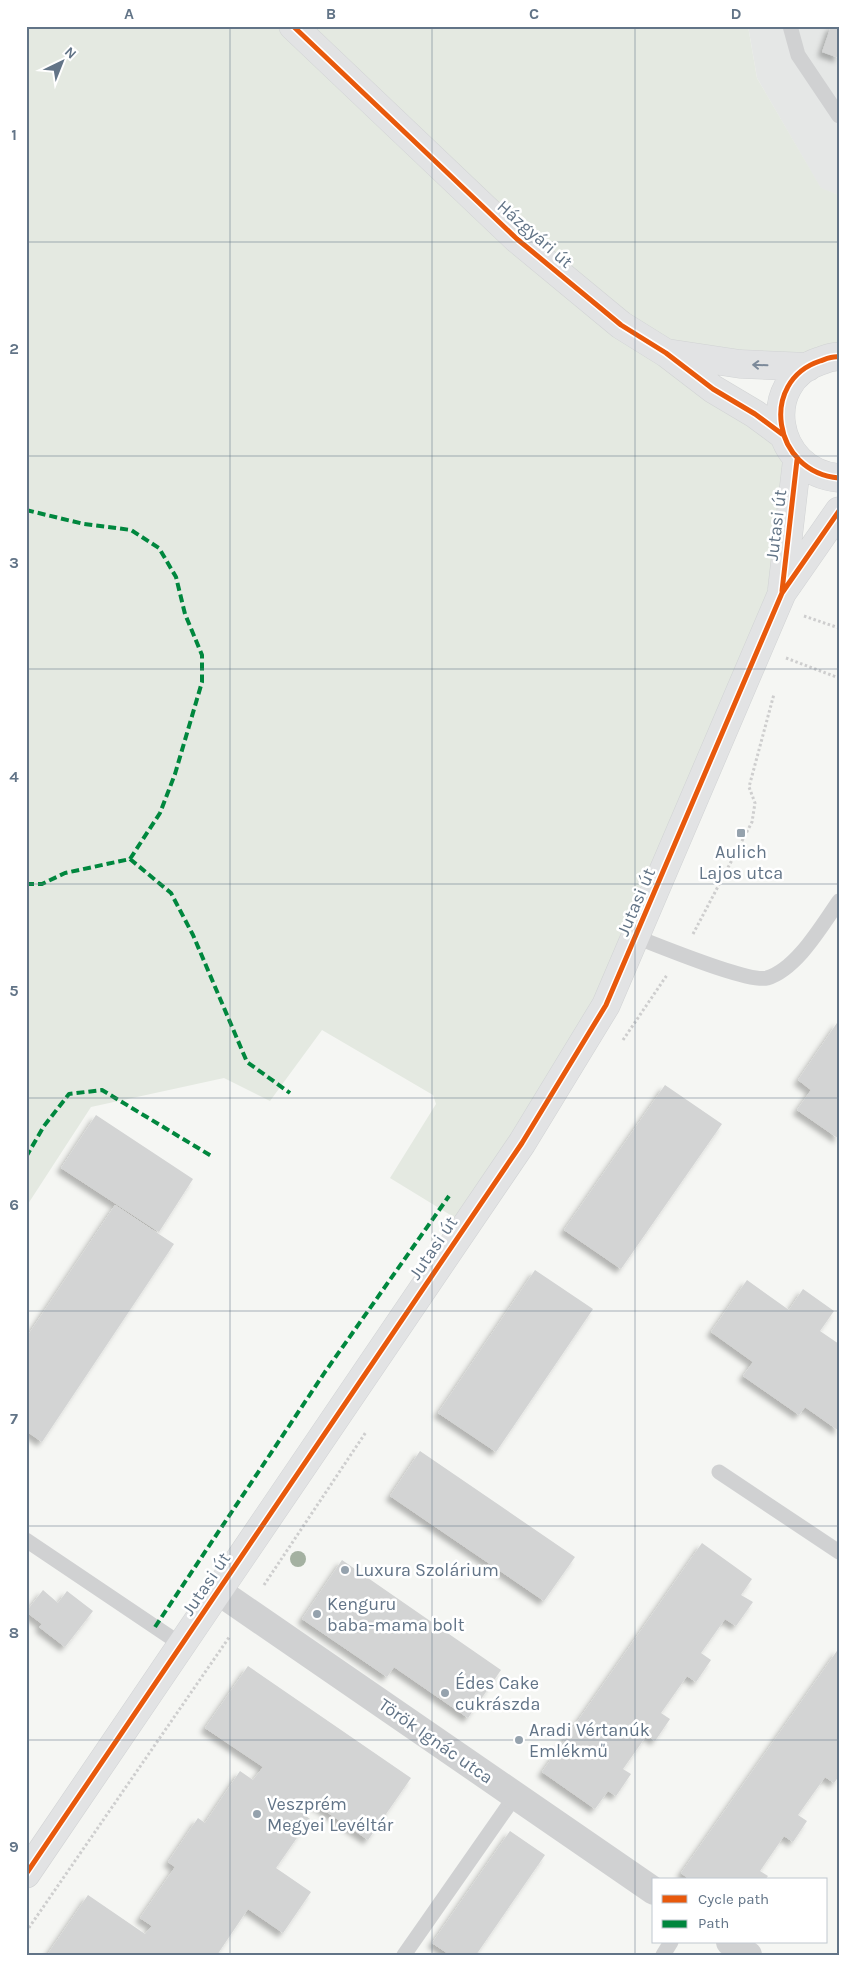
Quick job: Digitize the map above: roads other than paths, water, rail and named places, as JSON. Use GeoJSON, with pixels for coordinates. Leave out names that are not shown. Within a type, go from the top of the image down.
{"type":"FeatureCollection","features":[{"type":"Feature","properties":{"kind":"street","name":"Házgyári út"},"geometry":{"type":"LineString","coordinates":[[293,26],[517,238],[621,325],[666,353],[713,389],[755,414],[782,434]]}},
{"type":"Feature","properties":{"kind":"street","name":"Házgyári út"},"geometry":{"type":"LineString","coordinates":[[666,353],[740,364],[808,367]]}},
{"type":"Feature","properties":{"kind":"street"},"geometry":{"type":"LineString","coordinates":[[837,354],[808,367],[795,379],[785,396],[781,414],[782,434],[797,460],[811,471],[828,477],[839,478]]}},
{"type":"Feature","properties":{"kind":"street","name":"Jutasi út"},"geometry":{"type":"LineString","coordinates":[[782,593],[797,460]]}},
{"type":"Feature","properties":{"kind":"street","name":"Jutasi út"},"geometry":{"type":"LineString","coordinates":[[26,1874],[522,1144],[606,1005],[782,593],[839,511]]}},
{"type":"Feature","properties":{"kind":"street","name":"Török Ignác utca"},"geometry":{"type":"LineString","coordinates":[[218,1591],[652,1890]]}},
{"type":"Feature","properties":{"kind":"street"},"geometry":{"type":"LineString","coordinates":[[733,1944],[748,1955]]}},
{"type":"Feature","properties":{"kind":"lane"},"geometry":{"type":"LineString","coordinates":[[790,26],[798,55],[839,116]]}},
{"type":"Feature","properties":{"kind":"lane"},"geometry":{"type":"LineString","coordinates":[[636,936],[735,973],[766,978],[788,965],[812,940],[839,901]]}},
{"type":"Feature","properties":{"kind":"lane"},"geometry":{"type":"LineString","coordinates":[[719,1472],[839,1552]]}},
{"type":"Feature","properties":{"kind":"lane"},"geometry":{"type":"LineString","coordinates":[[26,1540],[182,1645]]}},
{"type":"Feature","properties":{"kind":"lane"},"geometry":{"type":"LineString","coordinates":[[404,1955],[515,1796]]}},
{"type":"Feature","properties":{"kind":"lane"},"geometry":{"type":"LineString","coordinates":[[663,1955],[671,1944]]}},
{"type":"Feature","properties":{"kind":"place","name":"Aulich Lajos utca"},"geometry":{"type":"Point","coordinates":[741,833]}},
{"type":"Feature","properties":{"kind":"place","name":"Luxura Szolárium"},"geometry":{"type":"Point","coordinates":[345,1570]}},
{"type":"Feature","properties":{"kind":"place","name":"Kenguru baba-mama bolt"},"geometry":{"type":"Point","coordinates":[317,1614]}},
{"type":"Feature","properties":{"kind":"place","name":"Édes Cake cukrászda"},"geometry":{"type":"Point","coordinates":[445,1693]}},
{"type":"Feature","properties":{"kind":"place","name":"Aradi Vértanúk Emlékmű"},"geometry":{"type":"Point","coordinates":[519,1740]}},
{"type":"Feature","properties":{"kind":"place","name":"Veszprém Megyei Levéltár"},"geometry":{"type":"Point","coordinates":[257,1814]}}]}
